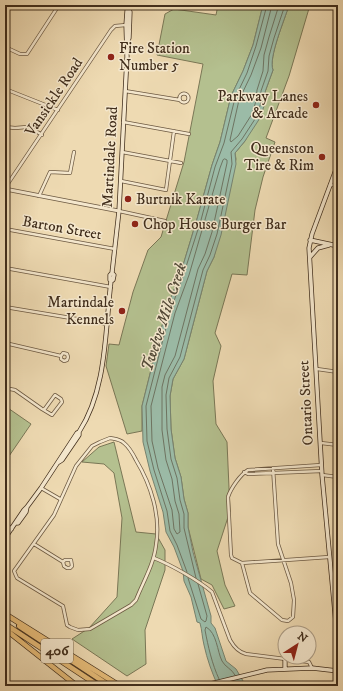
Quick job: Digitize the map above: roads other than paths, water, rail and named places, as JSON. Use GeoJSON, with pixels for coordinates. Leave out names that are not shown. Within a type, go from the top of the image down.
{"type":"FeatureCollection","features":[{"type":"Feature","properties":{"kind":"highway","name":"406"},"geometry":{"type":"LineString","coordinates":[[5,615],[110,686]]}},
{"type":"Feature","properties":{"kind":"highway"},"geometry":{"type":"LineString","coordinates":[[5,615],[120,686]]}},
{"type":"Feature","properties":{"kind":"highway","name":"406"},"geometry":{"type":"LineString","coordinates":[[5,624],[99,686]]}},
{"type":"Feature","properties":{"kind":"highway"},"geometry":{"type":"LineString","coordinates":[[5,629],[77,686]]}},
{"type":"Feature","properties":{"kind":"main road","name":"Martindale Road"},"geometry":{"type":"LineString","coordinates":[[127,43],[125,38],[127,12],[129,7]]}},
{"type":"Feature","properties":{"kind":"main road","name":"Martindale Road"},"geometry":{"type":"LineString","coordinates":[[5,538],[79,432],[97,394],[107,324],[111,287],[110,275],[112,273],[116,249],[127,43],[129,38],[129,7]]}},
{"type":"Feature","properties":{"kind":"main road","name":"Ontario Street"},"geometry":{"type":"LineString","coordinates":[[338,164],[310,240],[309,258],[317,369],[322,473],[329,557],[336,601],[338,645]]}},
{"type":"Feature","properties":{"kind":"main road"},"geometry":{"type":"LineString","coordinates":[[310,240],[338,246]]}},
{"type":"Feature","properties":{"kind":"main road"},"geometry":{"type":"LineString","coordinates":[[309,258],[318,248],[329,245]]}},
{"type":"Feature","properties":{"kind":"main road"},"geometry":{"type":"LineString","coordinates":[[202,686],[267,670],[285,668],[312,668],[338,671]]}},
{"type":"Feature","properties":{"kind":"street"},"geometry":{"type":"LineString","coordinates":[[5,9],[9,5]]}},
{"type":"Feature","properties":{"kind":"street"},"geometry":{"type":"LineString","coordinates":[[5,47],[20,54],[27,54],[59,5]]}},
{"type":"Feature","properties":{"kind":"street"},"geometry":{"type":"LineString","coordinates":[[198,5],[203,5]]}},
{"type":"Feature","properties":{"kind":"street","name":"Vansickle Road"},"geometry":{"type":"LineString","coordinates":[[5,189],[111,30],[115,26],[126,25]]}},
{"type":"Feature","properties":{"kind":"street"},"geometry":{"type":"LineString","coordinates":[[5,90],[58,110]]}},
{"type":"Feature","properties":{"kind":"street"},"geometry":{"type":"LineString","coordinates":[[125,91],[180,100]]}},
{"type":"Feature","properties":{"kind":"street"},"geometry":{"type":"LineString","coordinates":[[123,122],[189,134]]}},
{"type":"Feature","properties":{"kind":"street"},"geometry":{"type":"LineString","coordinates":[[5,127],[27,127],[42,135]]}},
{"type":"Feature","properties":{"kind":"street"},"geometry":{"type":"LineString","coordinates":[[120,180],[166,190],[174,131]]}},
{"type":"Feature","properties":{"kind":"street"},"geometry":{"type":"LineString","coordinates":[[39,196],[50,172],[70,173],[74,152]]}},
{"type":"Feature","properties":{"kind":"street"},"geometry":{"type":"LineString","coordinates":[[122,152],[181,163]]}},
{"type":"Feature","properties":{"kind":"street"},"geometry":{"type":"LineString","coordinates":[[330,184],[338,185]]}},
{"type":"Feature","properties":{"kind":"street"},"geometry":{"type":"LineString","coordinates":[[5,189],[165,221]]}},
{"type":"Feature","properties":{"kind":"street","name":"Barton Street"},"geometry":{"type":"LineString","coordinates":[[5,229],[116,249]]}},
{"type":"Feature","properties":{"kind":"street"},"geometry":{"type":"LineString","coordinates":[[5,268],[111,287]]}},
{"type":"Feature","properties":{"kind":"street"},"geometry":{"type":"LineString","coordinates":[[5,307],[107,324]]}},
{"type":"Feature","properties":{"kind":"street"},"geometry":{"type":"LineString","coordinates":[[5,343],[61,356]]}},
{"type":"Feature","properties":{"kind":"street"},"geometry":{"type":"LineString","coordinates":[[317,369],[338,372]]}},
{"type":"Feature","properties":{"kind":"street"},"geometry":{"type":"LineString","coordinates":[[5,388],[15,390],[44,410],[52,415],[62,402],[61,399],[55,395],[44,410]]}},
{"type":"Feature","properties":{"kind":"street"},"geometry":{"type":"LineString","coordinates":[[110,438],[117,439],[124,443],[132,452],[144,474],[152,495],[158,532],[154,558],[136,600],[132,605],[90,629],[78,630],[70,627],[67,624],[63,606],[15,575],[14,570],[34,544],[54,515],[76,466],[92,446],[110,438]]}},
{"type":"Feature","properties":{"kind":"street"},"geometry":{"type":"LineString","coordinates":[[321,443],[338,445]]}},
{"type":"Feature","properties":{"kind":"street"},"geometry":{"type":"LineString","coordinates":[[322,465],[248,470],[244,472],[229,492],[228,497],[231,555],[232,558],[242,563],[329,557]]}},
{"type":"Feature","properties":{"kind":"street"},"geometry":{"type":"LineString","coordinates":[[242,563],[250,593],[285,622],[291,620],[293,617],[294,600],[291,583],[277,537],[273,468]]}},
{"type":"Feature","properties":{"kind":"street"},"geometry":{"type":"LineString","coordinates":[[244,472],[248,474],[322,473],[338,477]]}},
{"type":"Feature","properties":{"kind":"street"},"geometry":{"type":"LineString","coordinates":[[41,488],[60,499]]}},
{"type":"Feature","properties":{"kind":"street"},"geometry":{"type":"LineString","coordinates":[[5,524],[12,529]]}},
{"type":"Feature","properties":{"kind":"street"},"geometry":{"type":"LineString","coordinates":[[34,544],[63,562]]}},
{"type":"Feature","properties":{"kind":"street"},"geometry":{"type":"LineString","coordinates":[[154,558],[181,572],[212,592],[230,640],[236,649],[246,654],[277,657]]}},
{"type":"Feature","properties":{"kind":"water"},"geometry":{"type":"Polygon","coordinates":[[[263,5],[289,5],[275,48],[272,64],[273,70],[265,92],[265,103],[260,118],[235,153],[236,164],[221,235],[214,257],[207,271],[184,359],[173,379],[170,396],[171,429],[175,458],[181,477],[184,499],[188,513],[188,527],[193,552],[211,616],[211,623],[215,628],[226,661],[236,669],[246,686],[218,686],[208,661],[200,623],[197,622],[191,597],[184,581],[183,571],[174,547],[166,532],[163,512],[150,471],[143,442],[142,406],[166,310],[181,272],[220,142],[231,96],[253,45],[263,5]]]}},
{"type":"Feature","properties":{"kind":"place","name":"Fire Station Number 5"},"geometry":{"type":"Point","coordinates":[111,57]}},
{"type":"Feature","properties":{"kind":"place","name":"Parkway Lanes & Arcade"},"geometry":{"type":"Point","coordinates":[316,105]}},
{"type":"Feature","properties":{"kind":"place","name":"Queenston Tire & Rim"},"geometry":{"type":"Point","coordinates":[322,157]}},
{"type":"Feature","properties":{"kind":"place","name":"Burtnik Karate"},"geometry":{"type":"Point","coordinates":[128,199]}},
{"type":"Feature","properties":{"kind":"place","name":"Chop House Burger Bar"},"geometry":{"type":"Point","coordinates":[135,224]}},
{"type":"Feature","properties":{"kind":"place","name":"Martindale Kennels"},"geometry":{"type":"Point","coordinates":[122,311]}},
{"type":"Feature","properties":{"kind":"water label","name":"Twelve Mile Creek"},"geometry":{"type":"Point","coordinates":[164,317]}}]}
